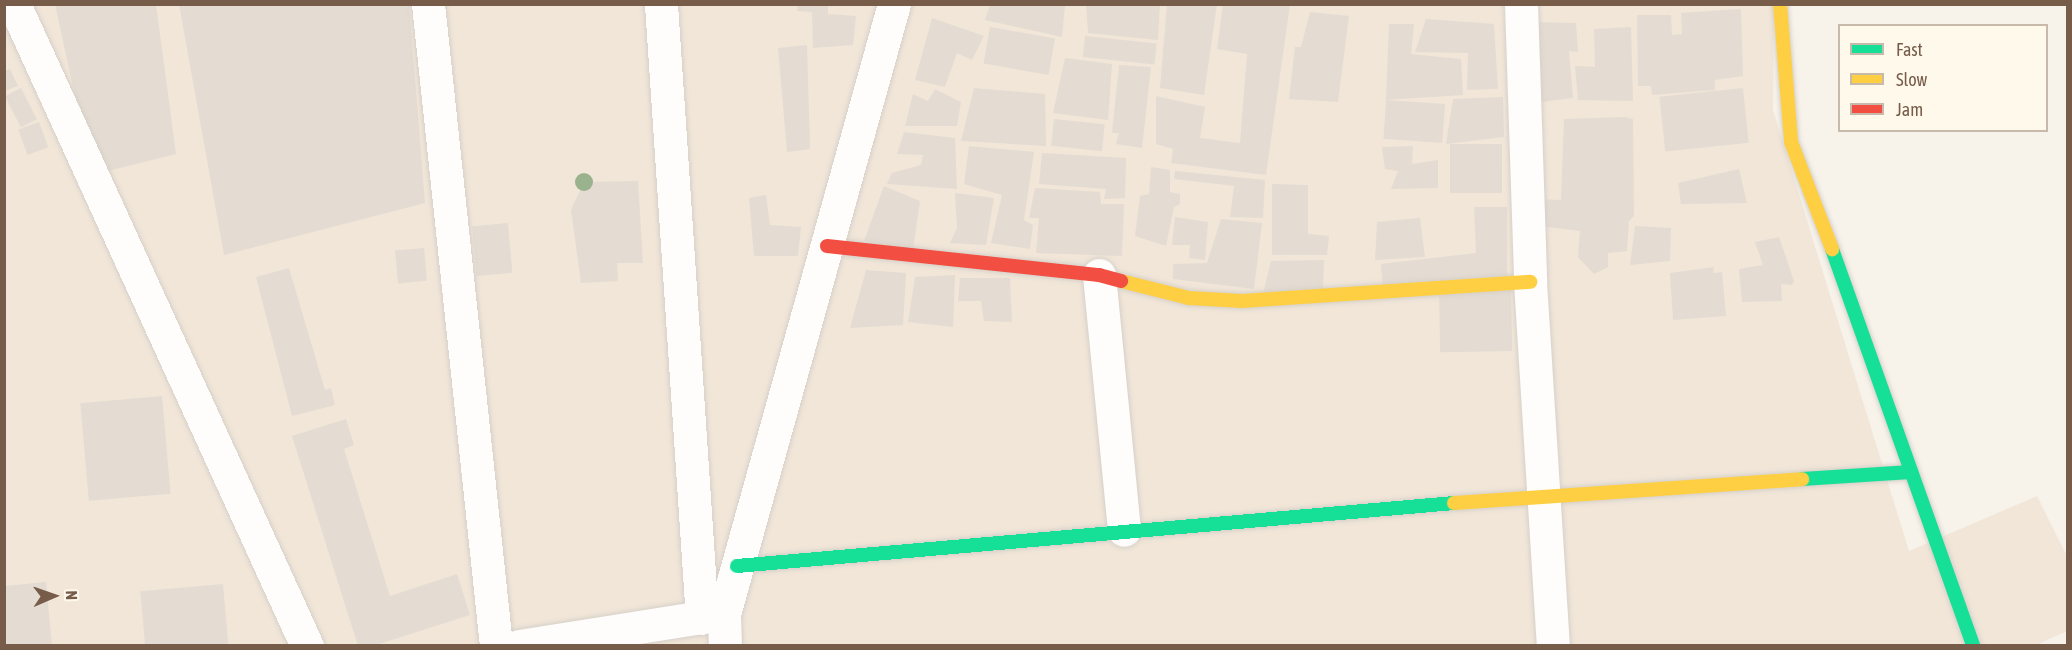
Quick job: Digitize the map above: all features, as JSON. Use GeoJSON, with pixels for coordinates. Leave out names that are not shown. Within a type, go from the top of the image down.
{"type":"FeatureCollection","features":[{"type":"Feature","properties":{"kind":"street"},"geometry":{"type":"LineString","coordinates":[[14,4],[307,645]]}},
{"type":"Feature","properties":{"kind":"street"},"geometry":{"type":"LineString","coordinates":[[429,4],[496,645]]}},
{"type":"Feature","properties":{"kind":"street"},"geometry":{"type":"LineString","coordinates":[[661,4],[717,626]]}},
{"type":"Feature","properties":{"kind":"street"},"geometry":{"type":"LineString","coordinates":[[717,626],[737,566],[894,4]]}},
{"type":"Feature","properties":{"kind":"street"},"geometry":{"type":"LineString","coordinates":[[1521,4],[1530,282],[1541,495],[1553,645]]}},
{"type":"Feature","properties":{"kind":"street"},"geometry":{"type":"LineString","coordinates":[[1780,4],[1791,142],[1973,645]]}},
{"type":"Feature","properties":{"kind":"street"},"geometry":{"type":"LineString","coordinates":[[827,246],[1099,275],[1189,298],[1242,301],[1530,282]]}},
{"type":"Feature","properties":{"kind":"street"},"geometry":{"type":"LineString","coordinates":[[1099,275],[1124,530]]}},
{"type":"Feature","properties":{"kind":"street"},"geometry":{"type":"LineString","coordinates":[[737,566],[1124,530],[1541,495],[1911,472]]}},
{"type":"Feature","properties":{"kind":"street"},"geometry":{"type":"LineString","coordinates":[[519,645],[717,626]]}},
{"type":"Feature","properties":{"kind":"shaded area"},"geometry":{"type":"Polygon","coordinates":[[[4,5],[1774,5],[1773,110],[1909,551],[2037,496],[2067,556],[2067,631],[2034,646],[5,645],[4,5]]]}},
{"type":"Feature","properties":{"kind":"building"},"geometry":{"type":"Polygon","coordinates":[[[55,4],[156,4],[176,154],[92,175],[55,4]]]}},
{"type":"Feature","properties":{"kind":"building"},"geometry":{"type":"Polygon","coordinates":[[[179,4],[409,4],[425,203],[224,255],[179,4]]]}},
{"type":"Feature","properties":{"kind":"building"},"geometry":{"type":"Polygon","coordinates":[[[798,4],[828,4],[828,14],[856,16],[853,45],[813,48],[812,12],[797,11],[798,4]]]}},
{"type":"Feature","properties":{"kind":"building"},"geometry":{"type":"Polygon","coordinates":[[[1086,4],[1160,4],[1158,40],[1088,33],[1086,4]]]}},
{"type":"Feature","properties":{"kind":"building"},"geometry":{"type":"Polygon","coordinates":[[[1167,4],[1217,4],[1204,95],[1160,88],[1167,4]]]}},
{"type":"Feature","properties":{"kind":"building"},"geometry":{"type":"Polygon","coordinates":[[[1223,4],[1290,4],[1266,175],[1171,163],[1173,149],[1156,144],[1156,96],[1205,107],[1200,138],[1240,143],[1247,54],[1217,49],[1223,4]]]}},
{"type":"Feature","properties":{"kind":"building"},"geometry":{"type":"Polygon","coordinates":[[[990,5],[1065,5],[1062,37],[985,20],[990,5]]]}},
{"type":"Feature","properties":{"kind":"building"},"geometry":{"type":"Polygon","coordinates":[[[1741,9],[1743,76],[1715,80],[1715,90],[1652,95],[1651,86],[1638,86],[1637,15],[1671,15],[1672,35],[1682,34],[1681,13],[1741,9]]]}},
{"type":"Feature","properties":{"kind":"building"},"geometry":{"type":"Polygon","coordinates":[[[1310,12],[1349,16],[1338,102],[1289,99],[1295,47],[1301,47],[1310,12]]]}},
{"type":"Feature","properties":{"kind":"building"},"geometry":{"type":"Polygon","coordinates":[[[932,18],[984,36],[972,60],[957,53],[945,87],[915,80],[932,18]]]}},
{"type":"Feature","properties":{"kind":"building"},"geometry":{"type":"Polygon","coordinates":[[[1426,19],[1494,24],[1498,89],[1467,90],[1468,53],[1415,52],[1426,19]]]}},
{"type":"Feature","properties":{"kind":"building"},"geometry":{"type":"Polygon","coordinates":[[[1528,22],[1576,23],[1578,52],[1569,51],[1573,98],[1533,103],[1528,22]]]}},
{"type":"Feature","properties":{"kind":"building"},"geometry":{"type":"Polygon","coordinates":[[[1389,24],[1414,24],[1411,54],[1461,59],[1463,95],[1386,100],[1389,24]]]}},
{"type":"Feature","properties":{"kind":"building"},"geometry":{"type":"Polygon","coordinates":[[[990,27],[1055,38],[1049,75],[984,63],[990,27]]]}},
{"type":"Feature","properties":{"kind":"building"},"geometry":{"type":"Polygon","coordinates":[[[1631,27],[1633,101],[1578,100],[1575,66],[1595,67],[1594,29],[1631,27]]]}},
{"type":"Feature","properties":{"kind":"building"},"geometry":{"type":"Polygon","coordinates":[[[1085,36],[1157,44],[1154,64],[1083,57],[1085,36]]]}},
{"type":"Feature","properties":{"kind":"building"},"geometry":{"type":"Polygon","coordinates":[[[807,45],[810,149],[787,152],[778,48],[807,45]]]}},
{"type":"Feature","properties":{"kind":"building"},"geometry":{"type":"Polygon","coordinates":[[[1065,58],[1112,64],[1108,120],[1053,113],[1065,58]]]}},
{"type":"Feature","properties":{"kind":"building"},"geometry":{"type":"Polygon","coordinates":[[[1119,65],[1151,67],[1142,148],[1116,144],[1119,133],[1112,133],[1119,65]]]}},
{"type":"Feature","properties":{"kind":"building"},"geometry":{"type":"Polygon","coordinates":[[[10,69],[18,86],[4,91],[4,71],[10,69]]]}},
{"type":"Feature","properties":{"kind":"building"},"geometry":{"type":"Polygon","coordinates":[[[21,88],[37,119],[21,127],[5,96],[21,88]]]}},
{"type":"Feature","properties":{"kind":"building"},"geometry":{"type":"Polygon","coordinates":[[[974,88],[1045,94],[1046,146],[961,141],[974,88]]]}},
{"type":"Feature","properties":{"kind":"building"},"geometry":{"type":"Polygon","coordinates":[[[1743,88],[1749,143],[1665,151],[1659,97],[1743,88]]]}},
{"type":"Feature","properties":{"kind":"building"},"geometry":{"type":"Polygon","coordinates":[[[935,89],[961,102],[957,126],[905,126],[913,94],[928,101],[935,89]]]}},
{"type":"Feature","properties":{"kind":"building"},"geometry":{"type":"Polygon","coordinates":[[[1503,97],[1504,137],[1446,144],[1453,99],[1503,97]]]}},
{"type":"Feature","properties":{"kind":"building"},"geometry":{"type":"Polygon","coordinates":[[[1386,100],[1445,104],[1442,143],[1383,139],[1386,100]]]}},
{"type":"Feature","properties":{"kind":"building"},"geometry":{"type":"Polygon","coordinates":[[[1625,117],[1633,119],[1634,216],[1629,221],[1627,251],[1608,253],[1608,267],[1594,274],[1578,257],[1580,231],[1539,226],[1537,199],[1561,200],[1564,119],[1625,117]]]}},
{"type":"Feature","properties":{"kind":"building"},"geometry":{"type":"Polygon","coordinates":[[[1054,119],[1105,124],[1102,151],[1051,146],[1054,119]]]}},
{"type":"Feature","properties":{"kind":"building"},"geometry":{"type":"Polygon","coordinates":[[[39,122],[48,147],[28,155],[18,130],[39,122]]]}},
{"type":"Feature","properties":{"kind":"building"},"geometry":{"type":"Polygon","coordinates":[[[904,132],[955,138],[957,189],[887,184],[892,173],[921,165],[923,155],[897,154],[904,132]]]}},
{"type":"Feature","properties":{"kind":"building"},"geometry":{"type":"Polygon","coordinates":[[[1450,144],[1502,144],[1502,193],[1450,193],[1450,144]]]}},
{"type":"Feature","properties":{"kind":"building"},"geometry":{"type":"Polygon","coordinates":[[[969,146],[1034,152],[1024,220],[1033,225],[1030,249],[991,243],[1002,195],[964,184],[969,146]]]}},
{"type":"Feature","properties":{"kind":"building"},"geometry":{"type":"Polygon","coordinates":[[[1413,146],[1412,164],[1438,160],[1438,188],[1391,189],[1398,171],[1385,169],[1382,147],[1413,146]]]}},
{"type":"Feature","properties":{"kind":"building"},"geometry":{"type":"Polygon","coordinates":[[[1042,153],[1126,158],[1125,198],[1104,199],[1106,189],[1039,184],[1042,153]]]}},
{"type":"Feature","properties":{"kind":"building"},"geometry":{"type":"Polygon","coordinates":[[[1151,167],[1170,170],[1170,192],[1180,194],[1180,204],[1174,207],[1166,246],[1135,236],[1140,196],[1149,194],[1151,167]]]}},
{"type":"Feature","properties":{"kind":"building"},"geometry":{"type":"Polygon","coordinates":[[[1739,169],[1747,203],[1681,204],[1678,183],[1739,169]]]}},
{"type":"Feature","properties":{"kind":"building"},"geometry":{"type":"Polygon","coordinates":[[[1175,171],[1265,180],[1263,218],[1230,217],[1234,186],[1174,179],[1175,171]]]}},
{"type":"Feature","properties":{"kind":"building"},"geometry":{"type":"Polygon","coordinates":[[[638,181],[643,263],[617,263],[618,281],[581,283],[571,210],[584,182],[638,181]]]}},
{"type":"Feature","properties":{"kind":"building"},"geometry":{"type":"Polygon","coordinates":[[[1272,184],[1308,185],[1308,234],[1329,236],[1327,255],[1272,255],[1272,184]]]}},
{"type":"Feature","properties":{"kind":"building"},"geometry":{"type":"Polygon","coordinates":[[[884,186],[920,201],[913,250],[864,241],[884,186]]]}},
{"type":"Feature","properties":{"kind":"building"},"geometry":{"type":"Polygon","coordinates":[[[1035,188],[1100,192],[1101,204],[1124,204],[1122,256],[1036,253],[1039,218],[1029,218],[1035,188]]]}},
{"type":"Feature","properties":{"kind":"building"},"geometry":{"type":"Polygon","coordinates":[[[955,193],[994,198],[986,245],[950,243],[957,228],[955,193]]]}},
{"type":"Feature","properties":{"kind":"building"},"geometry":{"type":"Polygon","coordinates":[[[766,195],[770,225],[801,227],[798,256],[754,256],[749,198],[766,195]]]}},
{"type":"Feature","properties":{"kind":"building"},"geometry":{"type":"Polygon","coordinates":[[[1474,207],[1507,207],[1507,278],[1383,292],[1381,264],[1476,253],[1474,207]]]}},
{"type":"Feature","properties":{"kind":"building"},"geometry":{"type":"Polygon","coordinates":[[[1175,217],[1208,222],[1205,260],[1189,258],[1190,245],[1172,245],[1175,217]]]}},
{"type":"Feature","properties":{"kind":"building"},"geometry":{"type":"Polygon","coordinates":[[[1420,218],[1425,257],[1375,260],[1377,222],[1420,218]]]}},
{"type":"Feature","properties":{"kind":"building"},"geometry":{"type":"Polygon","coordinates":[[[1221,219],[1262,223],[1254,289],[1173,279],[1173,264],[1207,263],[1221,219]]]}},
{"type":"Feature","properties":{"kind":"building"},"geometry":{"type":"Polygon","coordinates":[[[508,223],[512,273],[476,276],[472,226],[508,223]]]}},
{"type":"Feature","properties":{"kind":"building"},"geometry":{"type":"Polygon","coordinates":[[[1635,226],[1671,228],[1670,261],[1630,265],[1635,226]]]}},
{"type":"Feature","properties":{"kind":"building"},"geometry":{"type":"Polygon","coordinates":[[[1779,237],[1794,281],[1792,285],[1781,284],[1782,301],[1742,302],[1739,269],[1763,265],[1755,242],[1779,237]]]}},
{"type":"Feature","properties":{"kind":"building"},"geometry":{"type":"Polygon","coordinates":[[[424,248],[427,281],[398,283],[395,251],[424,248]]]}},
{"type":"Feature","properties":{"kind":"building"},"geometry":{"type":"Polygon","coordinates":[[[1324,260],[1323,289],[1263,294],[1271,261],[1324,260]]]}},
{"type":"Feature","properties":{"kind":"building"},"geometry":{"type":"Polygon","coordinates":[[[1714,267],[1713,273],[1722,272],[1726,316],[1673,320],[1670,273],[1714,267]]]}},
{"type":"Feature","properties":{"kind":"building"},"geometry":{"type":"Polygon","coordinates":[[[289,268],[325,390],[331,388],[335,405],[292,416],[256,277],[289,268]]]}},
{"type":"Feature","properties":{"kind":"building"},"geometry":{"type":"Polygon","coordinates":[[[866,270],[906,273],[903,325],[850,328],[866,270]]]}},
{"type":"Feature","properties":{"kind":"building"},"geometry":{"type":"Polygon","coordinates":[[[955,275],[953,327],[908,322],[915,277],[955,275]]]}},
{"type":"Feature","properties":{"kind":"building"},"geometry":{"type":"Polygon","coordinates":[[[960,278],[1010,278],[1012,322],[984,321],[981,301],[958,301],[960,278]]]}},
{"type":"Feature","properties":{"kind":"building"},"geometry":{"type":"Polygon","coordinates":[[[1511,289],[1512,351],[1440,352],[1439,290],[1511,289]]]}},
{"type":"Feature","properties":{"kind":"building"},"geometry":{"type":"Polygon","coordinates":[[[162,396],[171,494],[89,501],[80,403],[162,396]]]}},
{"type":"Feature","properties":{"kind":"building"},"geometry":{"type":"Polygon","coordinates":[[[346,419],[354,445],[344,449],[390,596],[457,574],[470,615],[373,646],[358,646],[292,436],[346,419]]]}},
{"type":"Feature","properties":{"kind":"building"},"geometry":{"type":"Polygon","coordinates":[[[46,582],[52,646],[4,646],[4,586],[46,582]]]}},
{"type":"Feature","properties":{"kind":"building"},"geometry":{"type":"Polygon","coordinates":[[[223,584],[228,646],[145,646],[140,591],[223,584]]]}},
{"type":"Feature","properties":{"kind":"traffic: fast"},"geometry":{"type":"LineString","coordinates":[[1832,249],[1973,646]]}},
{"type":"Feature","properties":{"kind":"traffic: fast"},"geometry":{"type":"LineString","coordinates":[[1802,479],[1911,472]]}},
{"type":"Feature","properties":{"kind":"traffic: fast"},"geometry":{"type":"LineString","coordinates":[[737,566],[1454,503]]}},
{"type":"Feature","properties":{"kind":"traffic: slow"},"geometry":{"type":"LineString","coordinates":[[1780,4],[1791,142],[1832,249]]}},
{"type":"Feature","properties":{"kind":"traffic: slow"},"geometry":{"type":"LineString","coordinates":[[1121,281],[1189,298],[1242,301],[1530,282]]}},
{"type":"Feature","properties":{"kind":"traffic: slow"},"geometry":{"type":"LineString","coordinates":[[1454,503],[1802,479]]}},
{"type":"Feature","properties":{"kind":"traffic: jam"},"geometry":{"type":"LineString","coordinates":[[827,246],[1099,275],[1121,281]]}}]}
